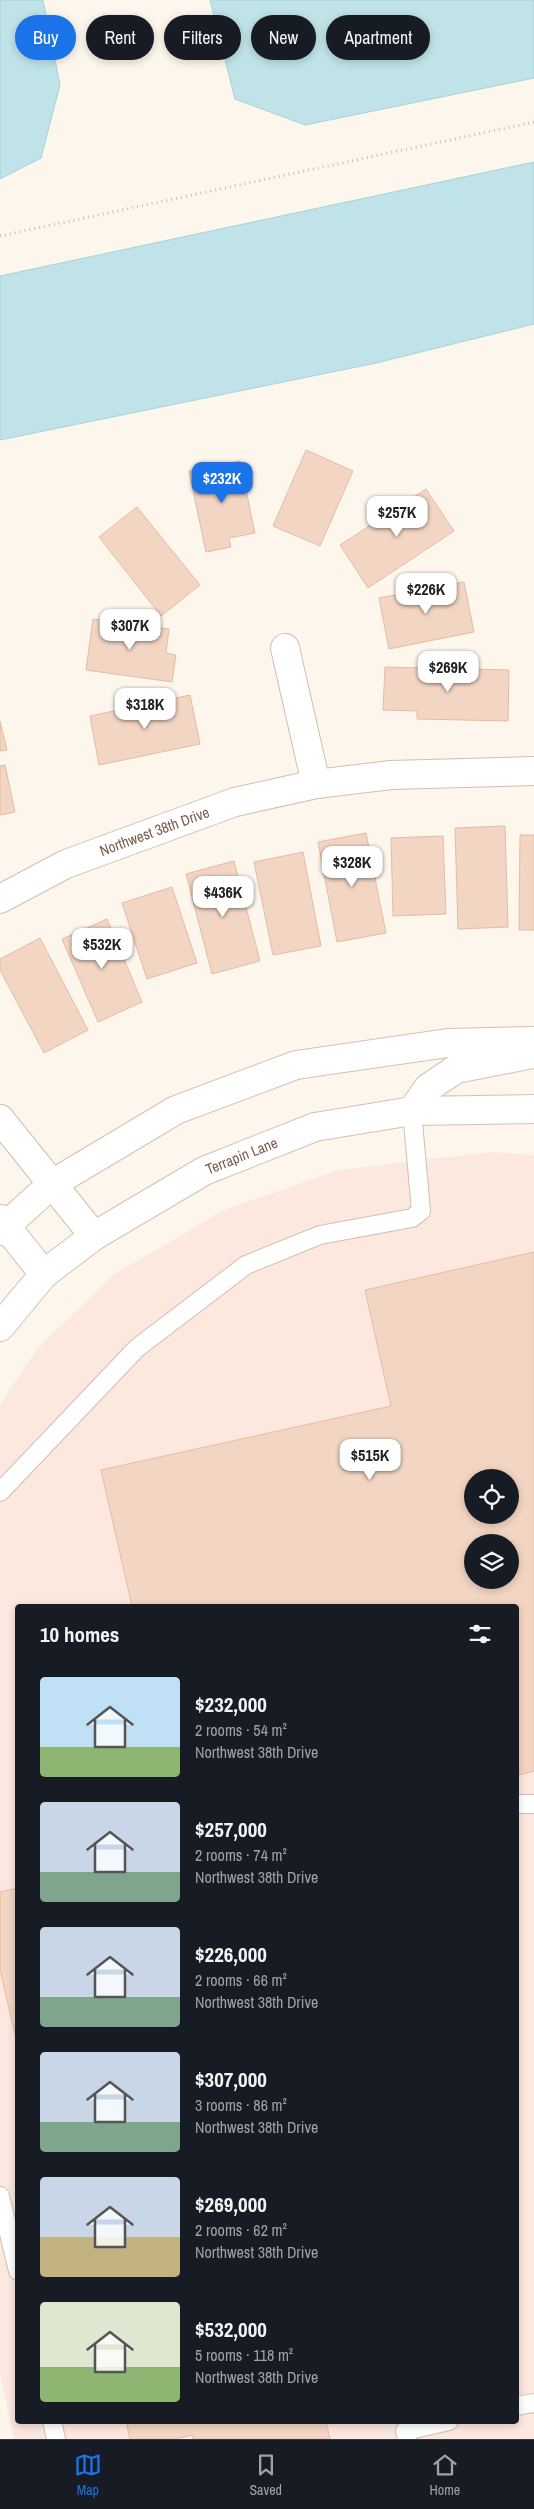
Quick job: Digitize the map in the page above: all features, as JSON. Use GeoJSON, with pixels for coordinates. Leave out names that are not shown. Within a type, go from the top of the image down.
{"type":"FeatureCollection","features":[{"type":"Feature","properties":{"kind":"street"},"geometry":{"type":"LineString","coordinates":[[285,648],[316,784]]}},
{"type":"Feature","properties":{"kind":"street","name":"Northwest 38th Drive"},"geometry":{"type":"LineString","coordinates":[[0,899],[66,864],[156,829],[236,802],[316,784],[391,775],[534,771]]}},
{"type":"Feature","properties":{"kind":"street"},"geometry":{"type":"LineString","coordinates":[[44,1274],[2,1225],[52,1184],[176,1110],[296,1065],[448,1043],[534,1041]]}},
{"type":"Feature","properties":{"kind":"street"},"geometry":{"type":"LineString","coordinates":[[412,1111],[428,1088],[456,1069],[534,1054]]}},
{"type":"Feature","properties":{"kind":"street","name":"Terrapin Lane"},"geometry":{"type":"LineString","coordinates":[[0,1327],[44,1274],[94,1236],[213,1167],[315,1127],[412,1111],[534,1109]]}},
{"type":"Feature","properties":{"kind":"street"},"geometry":{"type":"LineString","coordinates":[[0,1119],[94,1236]]}},
{"type":"Feature","properties":{"kind":"lane"},"geometry":{"type":"LineString","coordinates":[[0,1492],[137,1348],[246,1265],[320,1235],[412,1218],[420,1210],[412,1111]]}},
{"type":"Feature","properties":{"kind":"lane"},"geometry":{"type":"LineString","coordinates":[[519,1804],[534,1804]]}},
{"type":"Feature","properties":{"kind":"lane"},"geometry":{"type":"LineString","coordinates":[[0,2196],[15,2258]]}},
{"type":"Feature","properties":{"kind":"lane"},"geometry":{"type":"LineString","coordinates":[[519,2406],[534,2403]]}},
{"type":"Feature","properties":{"kind":"lane"},"geometry":{"type":"LineString","coordinates":[[53,2424],[56,2439]]}},
{"type":"Feature","properties":{"kind":"lane"},"geometry":{"type":"LineString","coordinates":[[403,2430],[433,2424]]}},
{"type":"Feature","properties":{"kind":"path"},"geometry":{"type":"LineString","coordinates":[[0,236],[534,122]]}},
{"type":"Feature","properties":{"kind":"shaded area"},"geometry":{"type":"Polygon","coordinates":[[[492,1152],[534,1155],[534,2439],[14,2439],[0,2374],[0,1404],[37,1349],[113,1275],[226,1209],[339,1170],[492,1152]]]}},
{"type":"Feature","properties":{"kind":"water"},"geometry":{"type":"Polygon","coordinates":[[[0,0],[43,0],[46,15],[15,15],[15,60],[55,60],[60,85],[41,158],[0,179],[0,0]]]}},
{"type":"Feature","properties":{"kind":"water"},"geometry":{"type":"Polygon","coordinates":[[[210,0],[534,0],[534,78],[305,125],[235,99],[225,60],[241,60],[241,15],[214,15],[210,0]]]}},
{"type":"Feature","properties":{"kind":"water"},"geometry":{"type":"Polygon","coordinates":[[[534,162],[534,324],[376,363],[0,440],[0,276],[534,162]]]}},
{"type":"Feature","properties":{"kind":"building"},"geometry":{"type":"Polygon","coordinates":[[[306,450],[353,471],[320,546],[273,526],[306,450]]]}},
{"type":"Feature","properties":{"kind":"building"},"geometry":{"type":"Polygon","coordinates":[[[240,461],[255,533],[229,538],[231,547],[206,552],[189,471],[240,461]]]}},
{"type":"Feature","properties":{"kind":"building"},"geometry":{"type":"Polygon","coordinates":[[[426,489],[454,531],[368,588],[340,545],[426,489]]]}},
{"type":"Feature","properties":{"kind":"building"},"geometry":{"type":"Polygon","coordinates":[[[137,507],[200,585],[161,616],[99,537],[137,507]]]}},
{"type":"Feature","properties":{"kind":"building"},"geometry":{"type":"Polygon","coordinates":[[[464,582],[474,632],[389,649],[379,598],[464,582]]]}},
{"type":"Feature","properties":{"kind":"building"},"geometry":{"type":"Polygon","coordinates":[[[93,619],[169,629],[166,653],[176,655],[172,682],[86,670],[93,619]]]}},
{"type":"Feature","properties":{"kind":"building"},"geometry":{"type":"Polygon","coordinates":[[[385,667],[509,670],[508,721],[417,719],[417,711],[383,710],[385,667]]]}},
{"type":"Feature","properties":{"kind":"building"},"geometry":{"type":"Polygon","coordinates":[[[190,695],[200,744],[99,765],[90,716],[190,695]]]}},
{"type":"Feature","properties":{"kind":"building"},"geometry":{"type":"Polygon","coordinates":[[[0,721],[7,750],[0,751],[0,721]]]}},
{"type":"Feature","properties":{"kind":"building"},"geometry":{"type":"Polygon","coordinates":[[[5,765],[15,812],[0,815],[0,766],[5,765]]]}},
{"type":"Feature","properties":{"kind":"building"},"geometry":{"type":"Polygon","coordinates":[[[505,826],[508,927],[458,929],[455,828],[505,826]]]}},
{"type":"Feature","properties":{"kind":"building"},"geometry":{"type":"Polygon","coordinates":[[[366,833],[386,933],[337,942],[318,842],[366,833]]]}},
{"type":"Feature","properties":{"kind":"building"},"geometry":{"type":"Polygon","coordinates":[[[520,835],[534,835],[534,930],[519,930],[520,835]]]}},
{"type":"Feature","properties":{"kind":"building"},"geometry":{"type":"Polygon","coordinates":[[[443,836],[446,914],[393,916],[391,838],[443,836]]]}},
{"type":"Feature","properties":{"kind":"building"},"geometry":{"type":"Polygon","coordinates":[[[303,852],[321,946],[273,955],[254,862],[303,852]]]}},
{"type":"Feature","properties":{"kind":"building"},"geometry":{"type":"Polygon","coordinates":[[[234,861],[260,961],[212,974],[186,874],[234,861]]]}},
{"type":"Feature","properties":{"kind":"building"},"geometry":{"type":"Polygon","coordinates":[[[172,887],[197,963],[147,979],[122,903],[172,887]]]}},
{"type":"Feature","properties":{"kind":"building"},"geometry":{"type":"Polygon","coordinates":[[[107,919],[142,1002],[98,1022],[62,939],[107,919]]]}},
{"type":"Feature","properties":{"kind":"building"},"geometry":{"type":"Polygon","coordinates":[[[40,938],[88,1030],[44,1053],[0,970],[0,959],[40,938]]]}},
{"type":"Feature","properties":{"kind":"building"},"geometry":{"type":"Polygon","coordinates":[[[534,1252],[534,1771],[519,1775],[519,1604],[132,1604],[101,1470],[391,1406],[365,1290],[534,1252]]]}},
{"type":"Feature","properties":{"kind":"building"},"geometry":{"type":"Polygon","coordinates":[[[15,1889],[15,2034],[0,1969],[0,1892],[15,1889]]]}},
{"type":"Feature","properties":{"kind":"building"},"geometry":{"type":"Polygon","coordinates":[[[127,2424],[327,2424],[330,2439],[193,2439],[192,2435],[176,2439],[130,2439],[127,2424]]]}}]}
